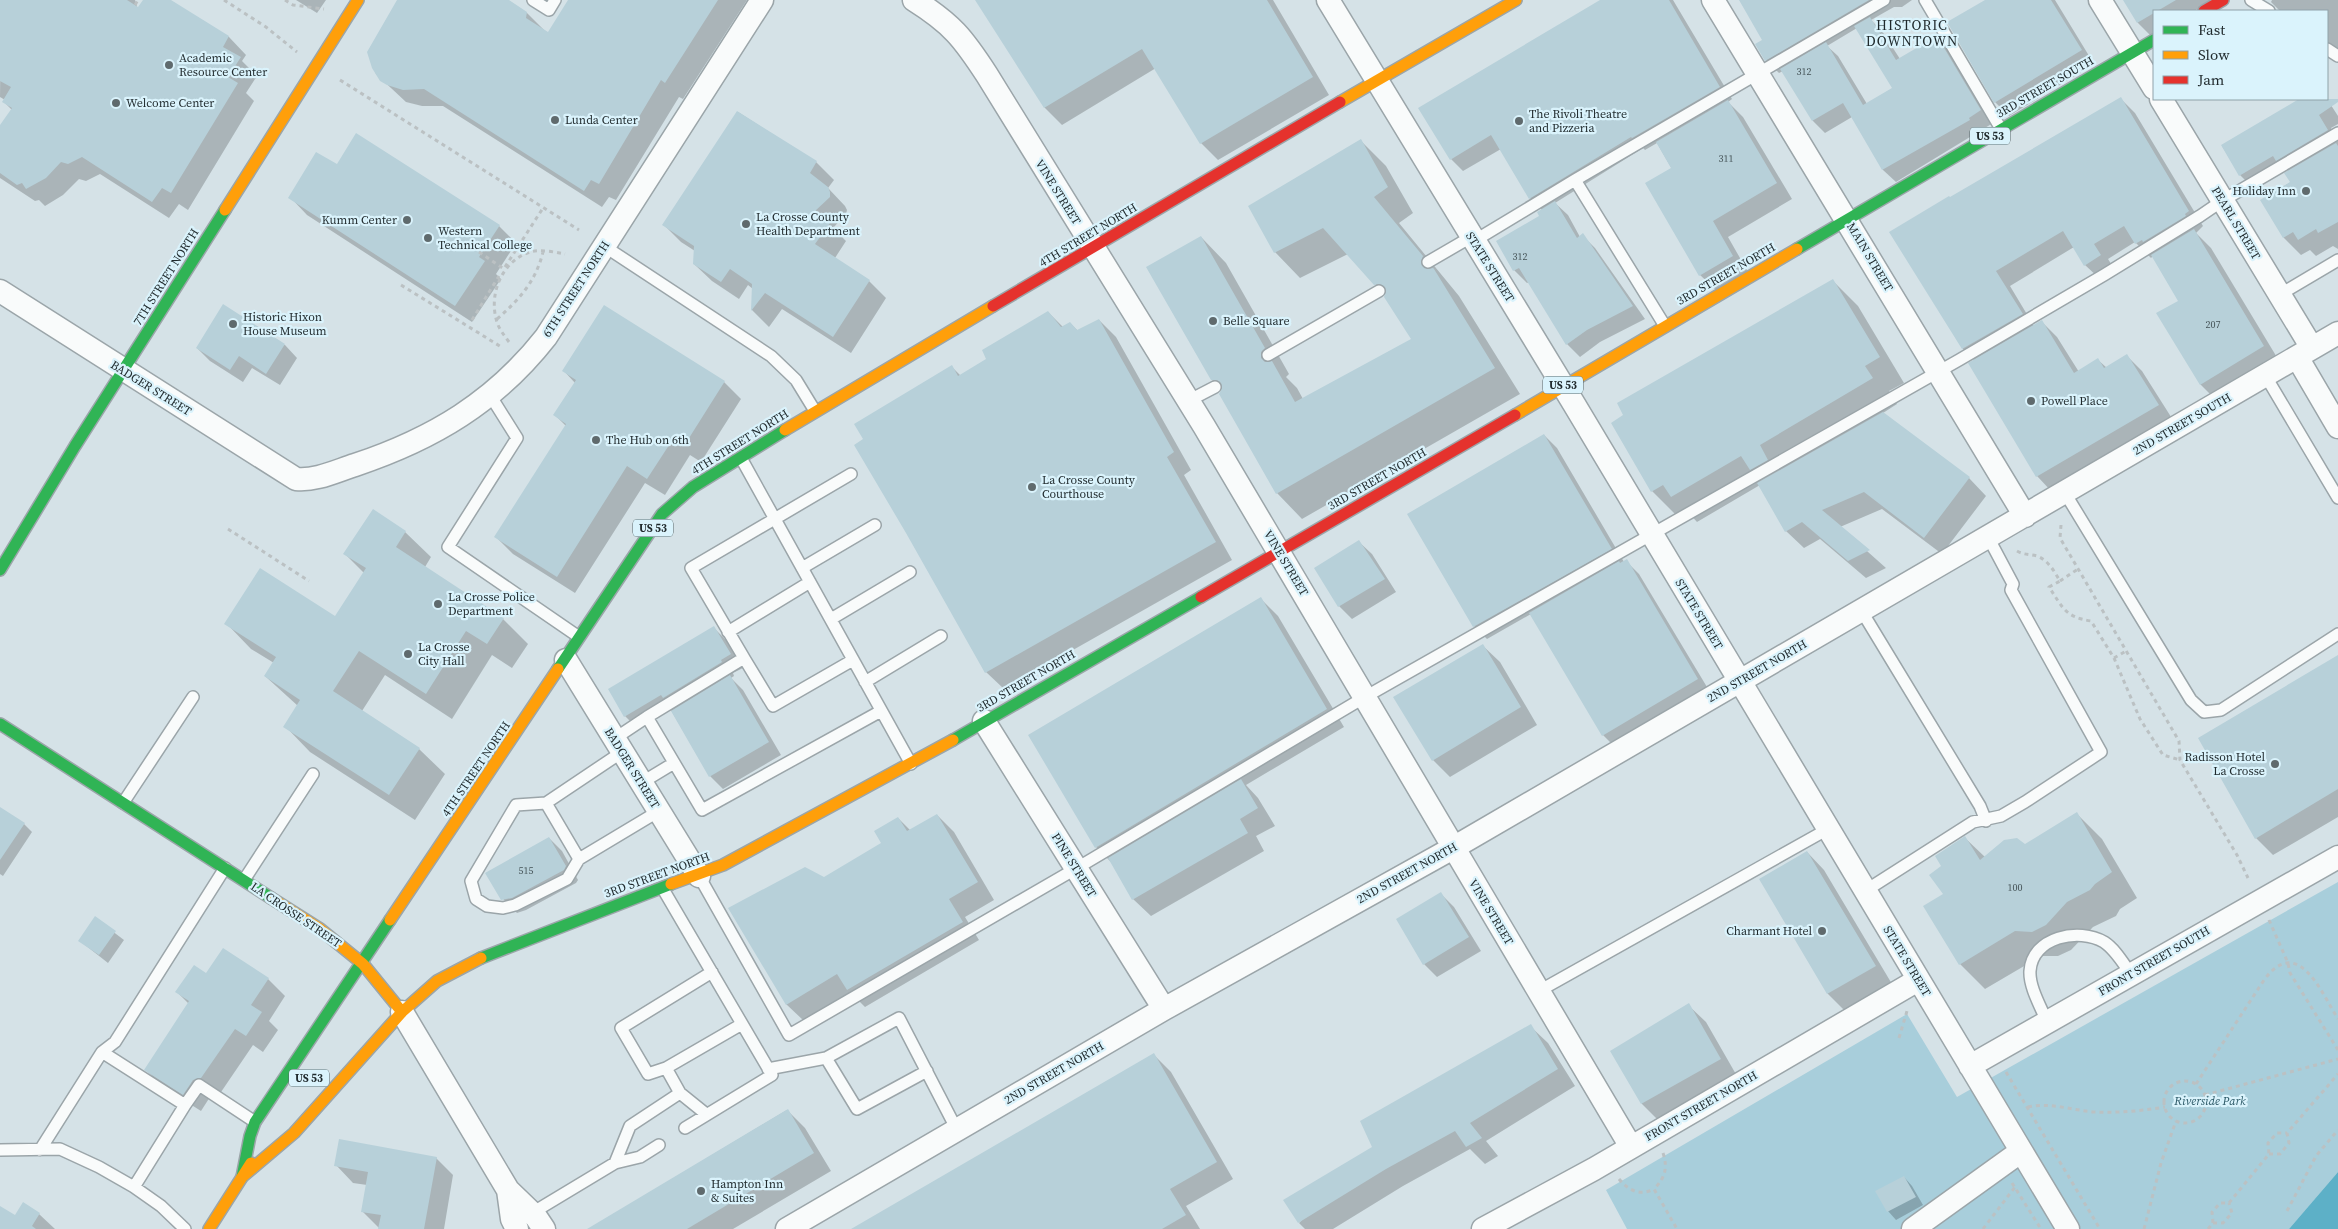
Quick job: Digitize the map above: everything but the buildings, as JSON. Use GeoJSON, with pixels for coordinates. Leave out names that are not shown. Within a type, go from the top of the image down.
{"type":"FeatureCollection","features":[{"type":"Feature","properties":{"kind":"main road","name":"7TH STREET NORTH"},"geometry":{"type":"LineString","coordinates":[[0,570],[123,371],[358,0]]}},
{"type":"Feature","properties":{"kind":"main road","name":"4TH STREET NORTH"},"geometry":{"type":"LineString","coordinates":[[242,1177],[250,1136],[255,1122],[363,964],[662,514],[693,487],[815,411],[1376,80],[1516,0]]}},
{"type":"Feature","properties":{"kind":"main road"},"geometry":{"type":"LineString","coordinates":[[2206,10],[2223,0]]}},
{"type":"Feature","properties":{"kind":"main road","name":"3RD STREET SOUTH"},"geometry":{"type":"LineString","coordinates":[[1847,219],[2153,41]]}},
{"type":"Feature","properties":{"kind":"main road","name":"3RD STREET NORTH"},"geometry":{"type":"LineString","coordinates":[[242,1177],[294,1133],[402,1012],[437,981],[494,952],[569,922],[699,876],[911,764],[1367,502],[1847,219]]}},
{"type":"Feature","properties":{"kind":"main road","name":"LA CROSSE STREET"},"geometry":{"type":"LineString","coordinates":[[0,724],[320,929],[363,964],[373,983],[402,1012]]}},
{"type":"Feature","properties":{"kind":"main road","name":"3RD STREET NORTH"},"geometry":{"type":"LineString","coordinates":[[209,1229],[264,1144]]}},
{"type":"Feature","properties":{"kind":"street","name":"6TH STREET NORTH"},"geometry":{"type":"LineString","coordinates":[[305,480],[375,458],[410,444],[459,418],[490,395],[516,372],[546,337],[762,0]]}},
{"type":"Feature","properties":{"kind":"street","name":"VINE STREET"},"geometry":{"type":"LineString","coordinates":[[914,0],[949,24],[963,38],[1279,551],[1631,1147]]}},
{"type":"Feature","properties":{"kind":"street","name":"STATE STREET"},"geometry":{"type":"LineString","coordinates":[[1328,0],[1740,681],[2020,1152],[2068,1229]]}},
{"type":"Feature","properties":{"kind":"street","name":"MAIN STREET"},"geometry":{"type":"LineString","coordinates":[[1713,0],[2026,516]]}},
{"type":"Feature","properties":{"kind":"street"},"geometry":{"type":"LineString","coordinates":[[2100,0],[2153,86]]}},
{"type":"Feature","properties":{"kind":"street","name":"PEARL STREET"},"geometry":{"type":"LineString","coordinates":[[2162,100],[2279,295],[2338,426]]}},
{"type":"Feature","properties":{"kind":"street","name":"BADGER STREET"},"geometry":{"type":"LineString","coordinates":[[0,291],[286,474],[296,479],[305,480]]}},
{"type":"Feature","properties":{"kind":"street","name":"2ND STREET SOUTH"},"geometry":{"type":"LineString","coordinates":[[2026,516],[2338,333]]}},
{"type":"Feature","properties":{"kind":"street","name":"2ND STREET NORTH"},"geometry":{"type":"LineString","coordinates":[[787,1229],[1164,1009],[1453,848],[2026,516]]}},
{"type":"Feature","properties":{"kind":"street","name":"BADGER STREET"},"geometry":{"type":"LineString","coordinates":[[566,660],[699,876]]}},
{"type":"Feature","properties":{"kind":"street","name":"PINE STREET"},"geometry":{"type":"LineString","coordinates":[[984,721],[1164,1009]]}},
{"type":"Feature","properties":{"kind":"street","name":"FRONT STREET SOUTH"},"geometry":{"type":"LineString","coordinates":[[1970,1066],[2338,857]]}},
{"type":"Feature","properties":{"kind":"street","name":"FRONT STREET NORTH"},"geometry":{"type":"LineString","coordinates":[[1483,1229],[1631,1147],[1918,980]]}},
{"type":"Feature","properties":{"kind":"street","name":"LA CROSSE STREET"},"geometry":{"type":"LineString","coordinates":[[402,1012],[508,1190],[531,1224]]}},
{"type":"Feature","properties":{"kind":"street"},"geometry":{"type":"LineString","coordinates":[[1912,1229],[2020,1152]]}},
{"type":"Feature","properties":{"kind":"lane"},"geometry":{"type":"LineString","coordinates":[[533,0],[549,10],[555,0]]}},
{"type":"Feature","properties":{"kind":"lane"},"geometry":{"type":"LineString","coordinates":[[1428,262],[1473,239],[1884,0]]}},
{"type":"Feature","properties":{"kind":"lane"},"geometry":{"type":"LineString","coordinates":[[1925,0],[2001,129]]}},
{"type":"Feature","properties":{"kind":"lane"},"geometry":{"type":"LineString","coordinates":[[2252,0],[2267,10]]}},
{"type":"Feature","properties":{"kind":"lane"},"geometry":{"type":"LineString","coordinates":[[699,876],[789,1035],[1366,697],[1938,372],[2104,275],[2200,216],[2222,200],[2338,133]]}},
{"type":"Feature","properties":{"kind":"lane"},"geometry":{"type":"LineString","coordinates":[[1574,180],[1665,326]]}},
{"type":"Feature","properties":{"kind":"lane"},"geometry":{"type":"LineString","coordinates":[[604,246],[771,356],[796,380],[815,411]]}},
{"type":"Feature","properties":{"kind":"lane"},"geometry":{"type":"LineString","coordinates":[[2279,295],[2338,260]]}},
{"type":"Feature","properties":{"kind":"lane"},"geometry":{"type":"LineString","coordinates":[[1268,355],[1379,291]]}},
{"type":"Feature","properties":{"kind":"lane"},"geometry":{"type":"LineString","coordinates":[[2265,375],[2338,498]]}},
{"type":"Feature","properties":{"kind":"lane"},"geometry":{"type":"LineString","coordinates":[[1188,401],[1215,386]]}},
{"type":"Feature","properties":{"kind":"lane"},"geometry":{"type":"LineString","coordinates":[[490,395],[517,438],[448,547],[580,638]]}},
{"type":"Feature","properties":{"kind":"lane"},"geometry":{"type":"LineString","coordinates":[[741,458],[911,764]]}},
{"type":"Feature","properties":{"kind":"lane"},"geometry":{"type":"LineString","coordinates":[[851,474],[691,568],[773,706],[853,660]]}},
{"type":"Feature","properties":{"kind":"lane"},"geometry":{"type":"LineString","coordinates":[[2065,493],[2191,700],[2204,712],[2221,710],[2338,634]]}},
{"type":"Feature","properties":{"kind":"lane"},"geometry":{"type":"LineString","coordinates":[[802,568],[875,525]]}},
{"type":"Feature","properties":{"kind":"lane"},"geometry":{"type":"LineString","coordinates":[[1865,891],[1973,822],[1986,821],[2001,816],[2026,802],[2101,752],[2012,590],[2013,584],[1988,537]]}},
{"type":"Feature","properties":{"kind":"lane"},"geometry":{"type":"LineString","coordinates":[[831,619],[910,572]]}},
{"type":"Feature","properties":{"kind":"lane"},"geometry":{"type":"LineString","coordinates":[[728,632],[810,582]]}},
{"type":"Feature","properties":{"kind":"lane"},"geometry":{"type":"LineString","coordinates":[[1861,610],[1980,806],[1986,821]]}},
{"type":"Feature","properties":{"kind":"lane"},"geometry":{"type":"LineString","coordinates":[[865,682],[941,636]]}},
{"type":"Feature","properties":{"kind":"lane"},"geometry":{"type":"LineString","coordinates":[[659,811],[579,860],[567,880],[515,905],[503,908],[487,906],[476,899],[471,881],[516,806],[546,803],[618,745],[647,717],[744,658]]}},
{"type":"Feature","properties":{"kind":"lane"},"geometry":{"type":"LineString","coordinates":[[123,803],[193,697]]}},
{"type":"Feature","properties":{"kind":"lane"},"geometry":{"type":"LineString","coordinates":[[647,717],[702,810],[881,711]]}},
{"type":"Feature","properties":{"kind":"lane"},"geometry":{"type":"LineString","coordinates":[[641,783],[674,763]]}},
{"type":"Feature","properties":{"kind":"lane"},"geometry":{"type":"LineString","coordinates":[[244,880],[313,774]]}},
{"type":"Feature","properties":{"kind":"lane"},"geometry":{"type":"LineString","coordinates":[[546,803],[579,860]]}},
{"type":"Feature","properties":{"kind":"lane"},"geometry":{"type":"LineString","coordinates":[[1538,991],[1828,829]]}},
{"type":"Feature","properties":{"kind":"lane"},"geometry":{"type":"LineString","coordinates":[[40,1150],[102,1052],[116,1042],[225,868]]}},
{"type":"Feature","properties":{"kind":"lane"},"geometry":{"type":"LineString","coordinates":[[663,889],[772,1075],[685,1128]]}},
{"type":"Feature","properties":{"kind":"lane"},"geometry":{"type":"LineString","coordinates":[[2047,1022],[2031,980],[2030,970],[2036,955],[2047,944],[2061,937],[2076,934],[2092,936],[2112,948],[2131,974]]}},
{"type":"Feature","properties":{"kind":"lane"},"geometry":{"type":"LineString","coordinates":[[712,972],[621,1028],[648,1074],[666,1068],[742,1024]]}},
{"type":"Feature","properties":{"kind":"lane"},"geometry":{"type":"LineString","coordinates":[[768,1069],[826,1058],[899,1018],[957,1130]]}},
{"type":"Feature","properties":{"kind":"lane"},"geometry":{"type":"LineString","coordinates":[[102,1052],[185,1105]]}},
{"type":"Feature","properties":{"kind":"lane"},"geometry":{"type":"LineString","coordinates":[[826,1058],[857,1109],[926,1071]]}},
{"type":"Feature","properties":{"kind":"lane"},"geometry":{"type":"LineString","coordinates":[[666,1068],[680,1093],[706,1114]]}},
{"type":"Feature","properties":{"kind":"lane"},"geometry":{"type":"LineString","coordinates":[[134,1187],[199,1085],[255,1122]]}},
{"type":"Feature","properties":{"kind":"lane"},"geometry":{"type":"LineString","coordinates":[[615,1163],[630,1126],[680,1093]]}},
{"type":"Feature","properties":{"kind":"lane"},"geometry":{"type":"LineString","coordinates":[[531,1224],[615,1163],[640,1157],[659,1145]]}},
{"type":"Feature","properties":{"kind":"lane"},"geometry":{"type":"LineString","coordinates":[[0,1150],[60,1149],[99,1167],[134,1187],[161,1206],[185,1229]]}},
{"type":"Feature","properties":{"kind":"path"},"geometry":{"type":"LineString","coordinates":[[135,5],[138,0]]}},
{"type":"Feature","properties":{"kind":"path"},"geometry":{"type":"LineString","coordinates":[[224,0],[266,27],[296,52]]}},
{"type":"Feature","properties":{"kind":"path"},"geometry":{"type":"LineString","coordinates":[[285,0],[293,5],[324,9]]}},
{"type":"Feature","properties":{"kind":"path"},"geometry":{"type":"LineString","coordinates":[[340,80],[579,230]]}},
{"type":"Feature","properties":{"kind":"path"},"geometry":{"type":"LineString","coordinates":[[472,320],[543,208]]}},
{"type":"Feature","properties":{"kind":"path"},"geometry":{"type":"LineString","coordinates":[[479,252],[504,269]]}},
{"type":"Feature","properties":{"kind":"path"},"geometry":{"type":"LineString","coordinates":[[509,342],[496,320],[494,310],[496,288],[504,269],[525,254],[532,252],[565,254]]}},
{"type":"Feature","properties":{"kind":"path"},"geometry":{"type":"LineString","coordinates":[[496,320],[528,289],[535,276],[543,252]]}},
{"type":"Feature","properties":{"kind":"path"},"geometry":{"type":"LineString","coordinates":[[401,285],[503,348]]}},
{"type":"Feature","properties":{"kind":"path"},"geometry":{"type":"LineString","coordinates":[[2061,525],[2060,538],[2179,741],[2180,760],[2237,855],[2248,878]]}},
{"type":"Feature","properties":{"kind":"path"},"geometry":{"type":"LineString","coordinates":[[228,529],[309,581]]}},
{"type":"Feature","properties":{"kind":"path"},"geometry":{"type":"LineString","coordinates":[[2017,551],[2026,556],[2036,556],[2050,564],[2060,581]]}},
{"type":"Feature","properties":{"kind":"path"},"geometry":{"type":"LineString","coordinates":[[2078,569],[2049,587],[2066,614],[2076,619],[2091,621],[2114,658],[2140,719],[2163,755],[2180,760]]}},
{"type":"Feature","properties":{"kind":"path"},"geometry":{"type":"LineString","coordinates":[[2114,658],[2126,651]]}},
{"type":"Feature","properties":{"kind":"path"},"geometry":{"type":"LineString","coordinates":[[2268,920],[2288,962],[2290,973],[2338,1050]]}},
{"type":"Feature","properties":{"kind":"path"},"geometry":{"type":"LineString","coordinates":[[2196,1084],[2273,968],[2288,962],[2295,963],[2306,969],[2338,1020]]}},
{"type":"Feature","properties":{"kind":"path"},"geometry":{"type":"LineString","coordinates":[[1899,1038],[1907,1011]]}},
{"type":"Feature","properties":{"kind":"path"},"geometry":{"type":"LineString","coordinates":[[2205,1095],[2338,1059]]}},
{"type":"Feature","properties":{"kind":"path"},"geometry":{"type":"LineString","coordinates":[[2006,1072],[2100,1229]]}},
{"type":"Feature","properties":{"kind":"path"},"geometry":{"type":"LineString","coordinates":[[2229,1203],[2269,1154],[2268,1144],[2277,1133],[2287,1133],[2338,1074]]}},
{"type":"Feature","properties":{"kind":"path"},"geometry":{"type":"LineString","coordinates":[[2182,1081],[2196,1084],[2205,1095],[2205,1108],[2198,1118],[2188,1122],[2176,1121],[2167,1113],[2165,1107],[2164,1100],[2170,1087],[2182,1081]]}},
{"type":"Feature","properties":{"kind":"path"},"geometry":{"type":"LineString","coordinates":[[2028,1107],[2041,1104],[2077,1110],[2118,1112],[2165,1107]]}},
{"type":"Feature","properties":{"kind":"path"},"geometry":{"type":"LineString","coordinates":[[2144,1229],[2161,1163],[2176,1121]]}},
{"type":"Feature","properties":{"kind":"path"},"geometry":{"type":"LineString","coordinates":[[2287,1211],[2316,1156],[2338,1130]]}},
{"type":"Feature","properties":{"kind":"path"},"geometry":{"type":"LineString","coordinates":[[2269,1154],[2280,1154],[2289,1143],[2287,1133]]}},
{"type":"Feature","properties":{"kind":"path"},"geometry":{"type":"LineString","coordinates":[[1618,1178],[1630,1189],[1637,1192],[1648,1192],[1654,1189],[1664,1176],[1666,1168],[1663,1153]]}},
{"type":"Feature","properties":{"kind":"path"},"geometry":{"type":"LineString","coordinates":[[2011,1181],[2041,1229]]}},
{"type":"Feature","properties":{"kind":"path"},"geometry":{"type":"LineString","coordinates":[[1983,1229],[2015,1187]]}},
{"type":"Feature","properties":{"kind":"path"},"geometry":{"type":"LineString","coordinates":[[1654,1189],[1678,1229]]}},
{"type":"Feature","properties":{"kind":"path"},"geometry":{"type":"LineString","coordinates":[[2213,1224],[2212,1212],[2220,1203],[2229,1203]]}},
{"type":"Feature","properties":{"kind":"path"},"geometry":{"type":"LineString","coordinates":[[2208,1229],[2213,1224],[2223,1223],[2232,1213],[2229,1203]]}},
{"type":"Feature","properties":{"kind":"green space","name":"Riverside Park"},"geometry":{"type":"Polygon","coordinates":[[[2338,882],[2338,1172],[2289,1229],[1627,1229],[1606,1190],[1907,1014],[1957,1097],[2338,882]]]}},
{"type":"Feature","properties":{"kind":"water"},"geometry":{"type":"Polygon","coordinates":[[[2338,1172],[2338,1229],[2289,1229],[2338,1172]]]}},
{"type":"Feature","properties":{"kind":"traffic: fast"},"geometry":{"type":"LineString","coordinates":[[1797,249],[2153,41]]}},
{"type":"Feature","properties":{"kind":"traffic: fast"},"geometry":{"type":"LineString","coordinates":[[0,570],[75,446],[225,210]]}},
{"type":"Feature","properties":{"kind":"traffic: fast"},"geometry":{"type":"LineString","coordinates":[[558,669],[662,514],[693,487],[785,430]]}},
{"type":"Feature","properties":{"kind":"traffic: fast"},"geometry":{"type":"LineString","coordinates":[[953,740],[1201,597]]}},
{"type":"Feature","properties":{"kind":"traffic: fast"},"geometry":{"type":"LineString","coordinates":[[0,724],[271,898]]}},
{"type":"Feature","properties":{"kind":"traffic: fast"},"geometry":{"type":"LineString","coordinates":[[481,958],[671,884]]}},
{"type":"Feature","properties":{"kind":"traffic: fast"},"geometry":{"type":"LineString","coordinates":[[242,1177],[250,1136],[255,1122],[390,920]]}},
{"type":"Feature","properties":{"kind":"traffic: slow"},"geometry":{"type":"LineString","coordinates":[[225,210],[358,0]]}},
{"type":"Feature","properties":{"kind":"traffic: slow"},"geometry":{"type":"LineString","coordinates":[[1340,102],[1516,0]]}},
{"type":"Feature","properties":{"kind":"traffic: slow"},"geometry":{"type":"LineString","coordinates":[[1515,415],[1797,249]]}},
{"type":"Feature","properties":{"kind":"traffic: slow"},"geometry":{"type":"LineString","coordinates":[[785,430],[993,306]]}},
{"type":"Feature","properties":{"kind":"traffic: slow"},"geometry":{"type":"LineString","coordinates":[[390,920],[558,669]]}},
{"type":"Feature","properties":{"kind":"traffic: slow"},"geometry":{"type":"LineString","coordinates":[[671,884],[723,865],[953,740]]}},
{"type":"Feature","properties":{"kind":"traffic: slow"},"geometry":{"type":"LineString","coordinates":[[271,898],[320,929],[363,964],[402,1012]]}},
{"type":"Feature","properties":{"kind":"traffic: slow"},"geometry":{"type":"LineString","coordinates":[[242,1177],[294,1133],[402,1012],[437,981],[481,958]]}},
{"type":"Feature","properties":{"kind":"traffic: slow"},"geometry":{"type":"LineString","coordinates":[[209,1229],[251,1163]]}},
{"type":"Feature","properties":{"kind":"traffic: jam"},"geometry":{"type":"LineString","coordinates":[[2206,10],[2223,0]]}},
{"type":"Feature","properties":{"kind":"traffic: jam"},"geometry":{"type":"LineString","coordinates":[[993,306],[1340,102]]}},
{"type":"Feature","properties":{"kind":"traffic: jam"},"geometry":{"type":"LineString","coordinates":[[1201,597],[1515,415]]}},
{"type":"Feature","properties":{"kind":"place","name":"Academic Resource Center"},"geometry":{"type":"Point","coordinates":[169,65]}},
{"type":"Feature","properties":{"kind":"place","name":"Welcome Center"},"geometry":{"type":"Point","coordinates":[116,103]}},
{"type":"Feature","properties":{"kind":"place","name":"Lunda Center"},"geometry":{"type":"Point","coordinates":[555,120]}},
{"type":"Feature","properties":{"kind":"place","name":"The Rivoli Theatre and Pizzeria"},"geometry":{"type":"Point","coordinates":[1519,121]}},
{"type":"Feature","properties":{"kind":"place","name":"Holiday Inn"},"geometry":{"type":"Point","coordinates":[2306,191]}},
{"type":"Feature","properties":{"kind":"place","name":"Kumm Center"},"geometry":{"type":"Point","coordinates":[407,220]}},
{"type":"Feature","properties":{"kind":"place","name":"La Crosse County Health Department"},"geometry":{"type":"Point","coordinates":[746,224]}},
{"type":"Feature","properties":{"kind":"place","name":"Western Technical College"},"geometry":{"type":"Point","coordinates":[428,238]}},
{"type":"Feature","properties":{"kind":"place","name":"Belle Square"},"geometry":{"type":"Point","coordinates":[1213,321]}},
{"type":"Feature","properties":{"kind":"place","name":"Historic Hixon House Museum"},"geometry":{"type":"Point","coordinates":[233,324]}},
{"type":"Feature","properties":{"kind":"place","name":"Powell Place"},"geometry":{"type":"Point","coordinates":[2031,401]}},
{"type":"Feature","properties":{"kind":"place","name":"The Hub on 6th"},"geometry":{"type":"Point","coordinates":[596,440]}},
{"type":"Feature","properties":{"kind":"place","name":"La Crosse County Courthouse"},"geometry":{"type":"Point","coordinates":[1032,487]}},
{"type":"Feature","properties":{"kind":"place","name":"La Crosse Police Department"},"geometry":{"type":"Point","coordinates":[438,604]}},
{"type":"Feature","properties":{"kind":"place","name":"La Crosse City Hall"},"geometry":{"type":"Point","coordinates":[408,654]}},
{"type":"Feature","properties":{"kind":"place","name":"Radisson Hotel La Crosse"},"geometry":{"type":"Point","coordinates":[2275,764]}},
{"type":"Feature","properties":{"kind":"place","name":"Charmant Hotel"},"geometry":{"type":"Point","coordinates":[1822,931]}},
{"type":"Feature","properties":{"kind":"place","name":"Hampton Inn & Suites"},"geometry":{"type":"Point","coordinates":[701,1191]}},
{"type":"Feature","properties":{"kind":"district","name":"HISTORIC DOWNTOWN"},"geometry":{"type":"Point","coordinates":[1912,33]}}]}
